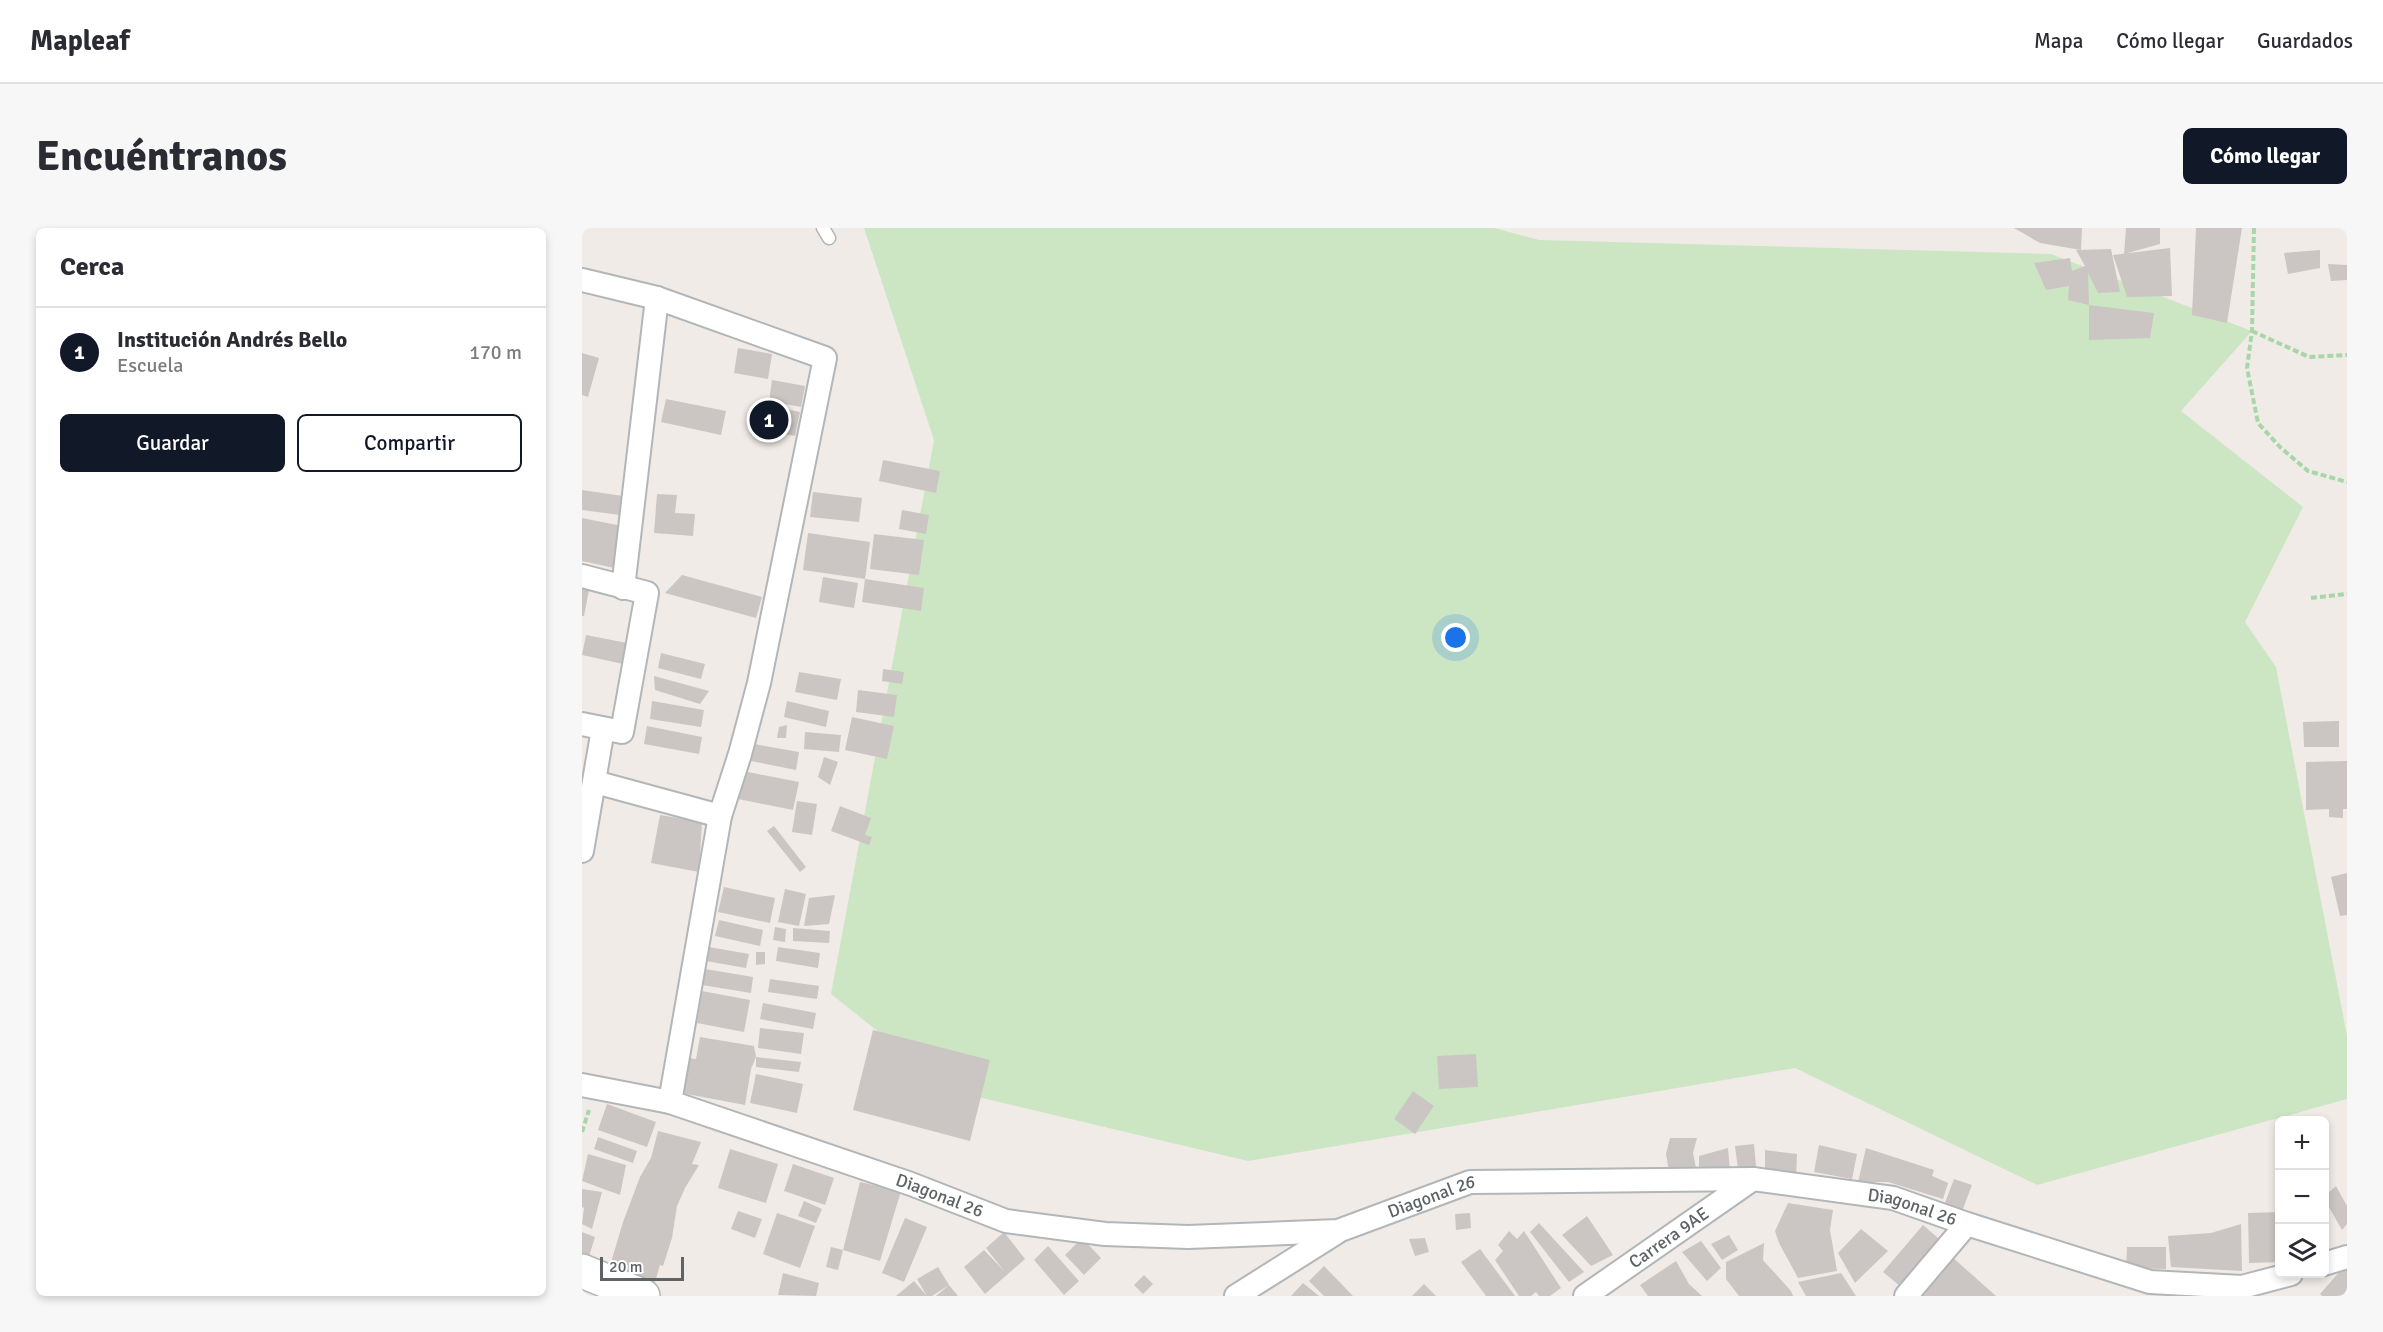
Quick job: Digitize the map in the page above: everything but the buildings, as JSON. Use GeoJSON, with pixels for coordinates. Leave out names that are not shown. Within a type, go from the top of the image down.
{"type":"FeatureCollection","features":[{"type":"Feature","properties":{"kind":"main road"},"geometry":{"type":"LineString","coordinates":[[582,1271],[643,1296]]}},
{"type":"Feature","properties":{"kind":"street"},"geometry":{"type":"LineString","coordinates":[[582,280],[657,298],[825,358],[759,682],[740,754],[720,816],[670,1102]]}},
{"type":"Feature","properties":{"kind":"street"},"geometry":{"type":"LineString","coordinates":[[623,588],[657,298]]}},
{"type":"Feature","properties":{"kind":"street"},"geometry":{"type":"LineString","coordinates":[[582,576],[647,593],[622,732],[593,726],[595,782],[582,851]]}},
{"type":"Feature","properties":{"kind":"street"},"geometry":{"type":"LineString","coordinates":[[595,782],[720,816]]}},
{"type":"Feature","properties":{"kind":"street","name":"Diagonal 26"},"geometry":{"type":"LineString","coordinates":[[582,1085],[670,1102],[911,1184],[1006,1221],[1105,1234],[1188,1238],[1338,1231],[1470,1182],[1753,1179],[1893,1198],[2150,1282],[2242,1287],[2275,1278]]}},
{"type":"Feature","properties":{"kind":"street","name":"Carrera 9AE"},"geometry":{"type":"LineString","coordinates":[[1585,1296],[1753,1179]]}},
{"type":"Feature","properties":{"kind":"street"},"geometry":{"type":"LineString","coordinates":[[1906,1296],[1967,1224]]}},
{"type":"Feature","properties":{"kind":"street"},"geometry":{"type":"LineString","coordinates":[[1236,1296],[1338,1231]]}},
{"type":"Feature","properties":{"kind":"street"},"geometry":{"type":"LineString","coordinates":[[2329,1263],[2347,1257]]}},
{"type":"Feature","properties":{"kind":"path"},"geometry":{"type":"LineString","coordinates":[[2254,228],[2252,331],[2247,368],[2258,423],[2280,447],[2308,471],[2347,482]]}},
{"type":"Feature","properties":{"kind":"path"},"geometry":{"type":"LineString","coordinates":[[2252,331],[2309,357],[2347,356]]}},
{"type":"Feature","properties":{"kind":"path"},"geometry":{"type":"LineString","coordinates":[[2311,598],[2347,594]]}},
{"type":"Feature","properties":{"kind":"green space"},"geometry":{"type":"Polygon","coordinates":[[[864,228],[1494,228],[1539,240],[2051,254],[2252,331],[2181,411],[2303,507],[2245,622],[2276,667],[2347,1036],[2347,1099],[2286,1116],[2275,1116],[2275,1119],[2037,1185],[1795,1068],[1248,1161],[953,1091],[831,994],[934,440],[864,228]]]}},
{"type":"Feature","properties":{"kind":"place","name":"Institución Andrés Bello"},"geometry":{"type":"Point","coordinates":[769,420]}}]}
